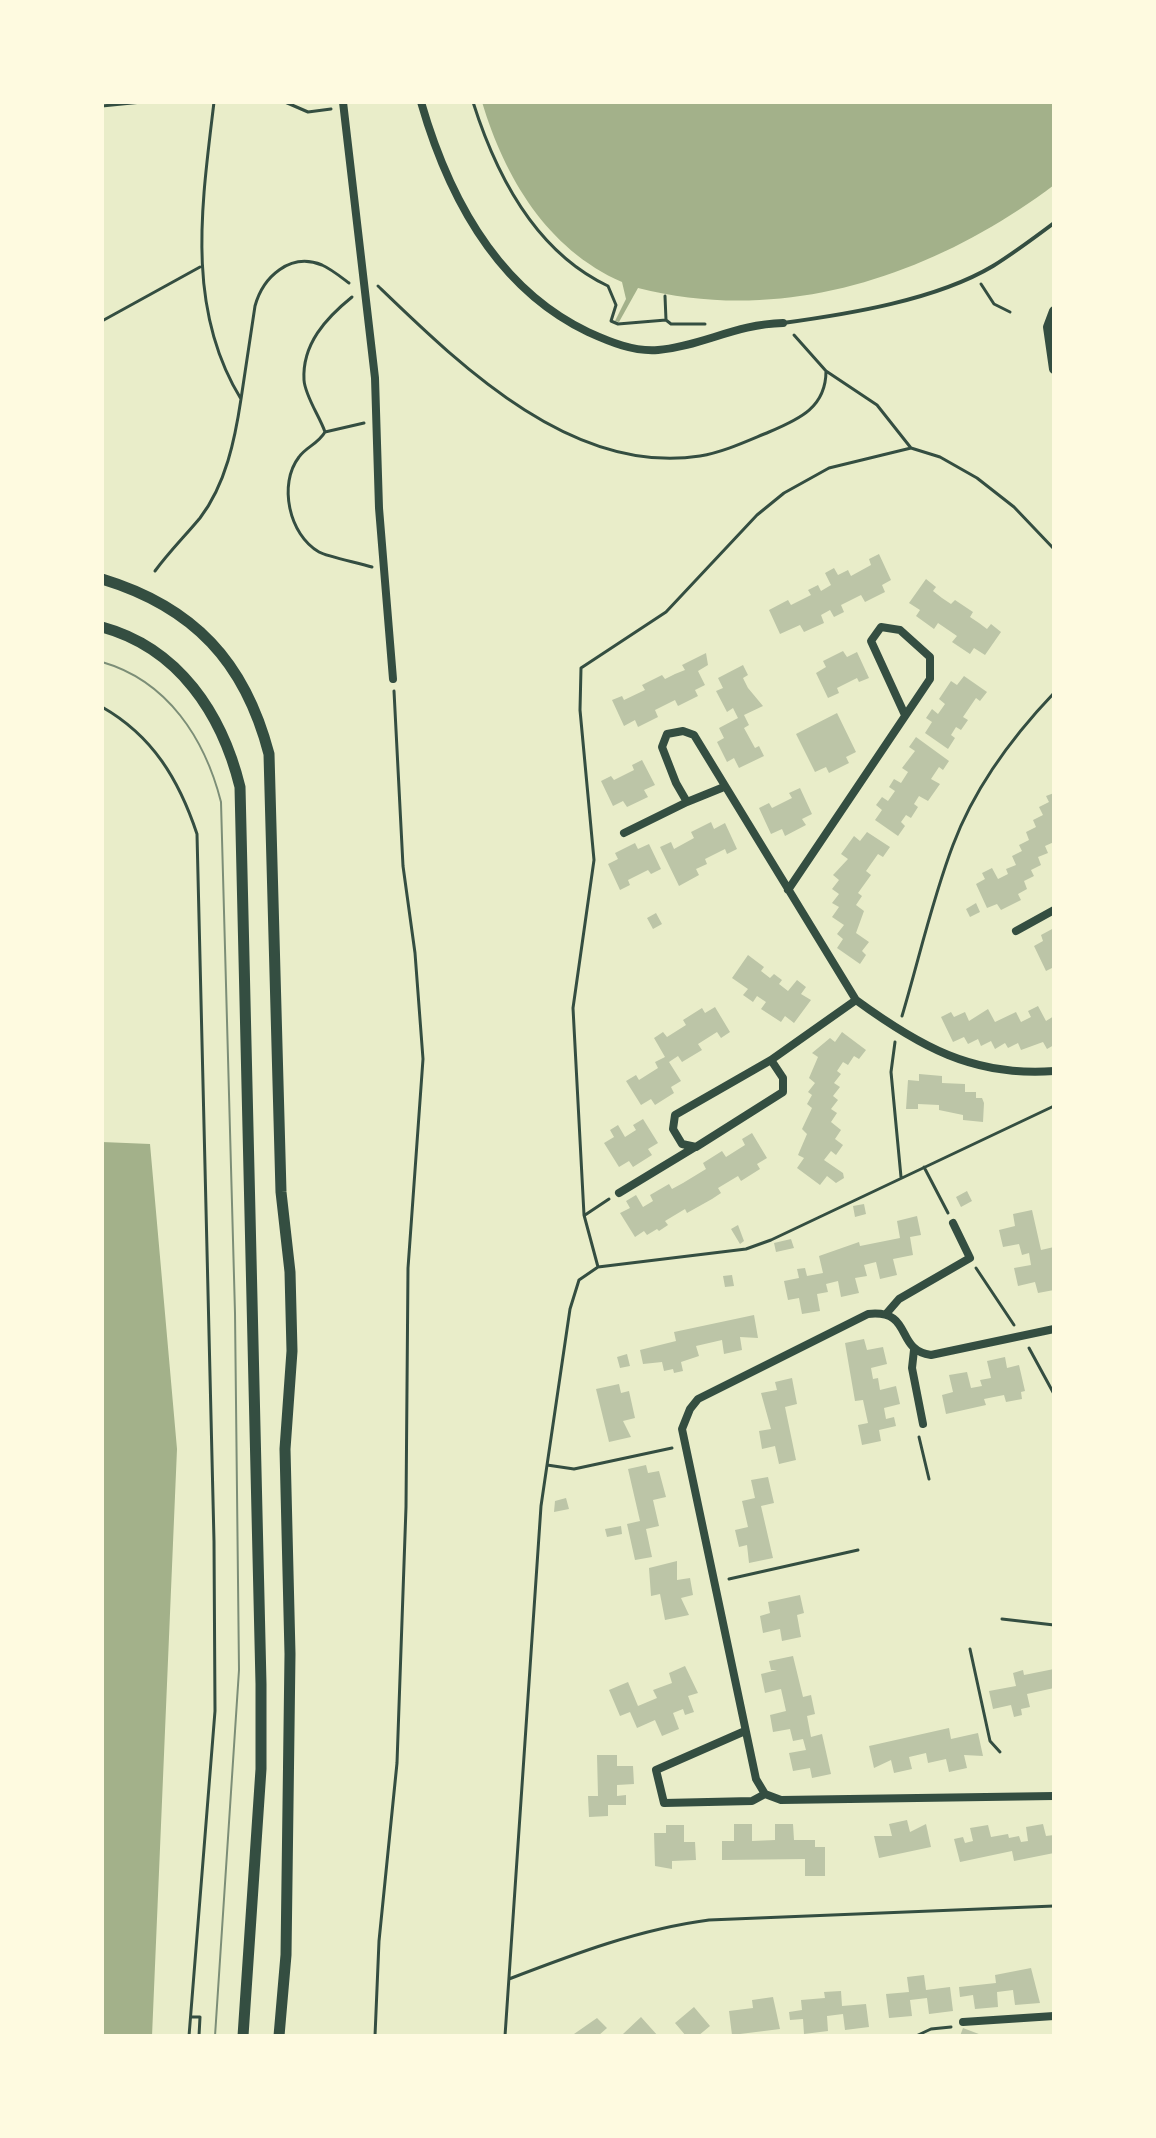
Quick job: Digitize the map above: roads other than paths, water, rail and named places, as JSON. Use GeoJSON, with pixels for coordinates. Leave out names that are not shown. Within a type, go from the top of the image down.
{"type":"FeatureCollection","features":[{"type":"Feature","properties":{"kind":"main road"},"geometry":{"type":"LineString","coordinates":[[102,579],[149,596],[182,616],[223,654],[254,706],[269,754],[281,1177],[290,1272],[292,1351],[285,1449],[290,1654],[286,1955],[279,2036]]}},
{"type":"Feature","properties":{"kind":"main road"},"geometry":{"type":"LineString","coordinates":[[102,627],[142,643],[189,680],[216,719],[231,752],[240,787],[261,1684],[261,1769],[243,2036]]}},
{"type":"Feature","properties":{"kind":"street"},"geometry":{"type":"LineString","coordinates":[[421,102],[440,162],[478,234],[522,289],[569,323],[622,346],[656,350],[735,328],[783,323]]}},
{"type":"Feature","properties":{"kind":"street"},"geometry":{"type":"LineString","coordinates":[[343,104],[377,421],[393,679]]}},
{"type":"Feature","properties":{"kind":"street"},"geometry":{"type":"LineString","coordinates":[[1054,311],[1048,327],[1054,369]]}},
{"type":"Feature","properties":{"kind":"street"},"geometry":{"type":"LineString","coordinates":[[788,890],[930,679],[930,657],[900,630],[881,627],[871,641],[905,715]]}},
{"type":"Feature","properties":{"kind":"street"},"geometry":{"type":"LineString","coordinates":[[687,802],[662,747],[667,734],[683,731],[694,735],[856,1000],[898,1030],[962,1061],[1015,1074],[1054,1071]]}},
{"type":"Feature","properties":{"kind":"street"},"geometry":{"type":"LineString","coordinates":[[624,833],[724,787]]}},
{"type":"Feature","properties":{"kind":"street"},"geometry":{"type":"LineString","coordinates":[[1016,931],[1054,910]]}},
{"type":"Feature","properties":{"kind":"street"},"geometry":{"type":"LineString","coordinates":[[696,1147],[682,1144],[673,1129],[675,1115],[771,1060],[856,1000]]}},
{"type":"Feature","properties":{"kind":"street"},"geometry":{"type":"LineString","coordinates":[[619,1193],[783,1092],[783,1078],[771,1060]]}},
{"type":"Feature","properties":{"kind":"street"},"geometry":{"type":"LineString","coordinates":[[886,1314],[899,1299],[970,1258],[953,1223]]}},
{"type":"Feature","properties":{"kind":"street"},"geometry":{"type":"LineString","coordinates":[[923,1424],[912,1368],[914,1350],[901,1323],[886,1314],[868,1314],[850,1321],[698,1399],[685,1418],[684,1445],[756,1779],[765,1794],[781,1800],[1054,1796]]}},
{"type":"Feature","properties":{"kind":"street"},"geometry":{"type":"LineString","coordinates":[[914,1350],[931,1355],[1054,1329]]}},
{"type":"Feature","properties":{"kind":"street"},"geometry":{"type":"LineString","coordinates":[[745,1731],[656,1770],[664,1803],[752,1801],[765,1794]]}},
{"type":"Feature","properties":{"kind":"street"},"geometry":{"type":"LineString","coordinates":[[963,2022],[1054,2016]]}},
{"type":"Feature","properties":{"kind":"lane"},"geometry":{"type":"LineString","coordinates":[[783,323],[887,304],[974,275],[1054,223]]}},
{"type":"Feature","properties":{"kind":"tram line"},"geometry":{"type":"LineString","coordinates":[[102,662],[146,683],[180,716],[205,756],[221,802],[235,1313],[239,1670],[215,2036]]}}]}
